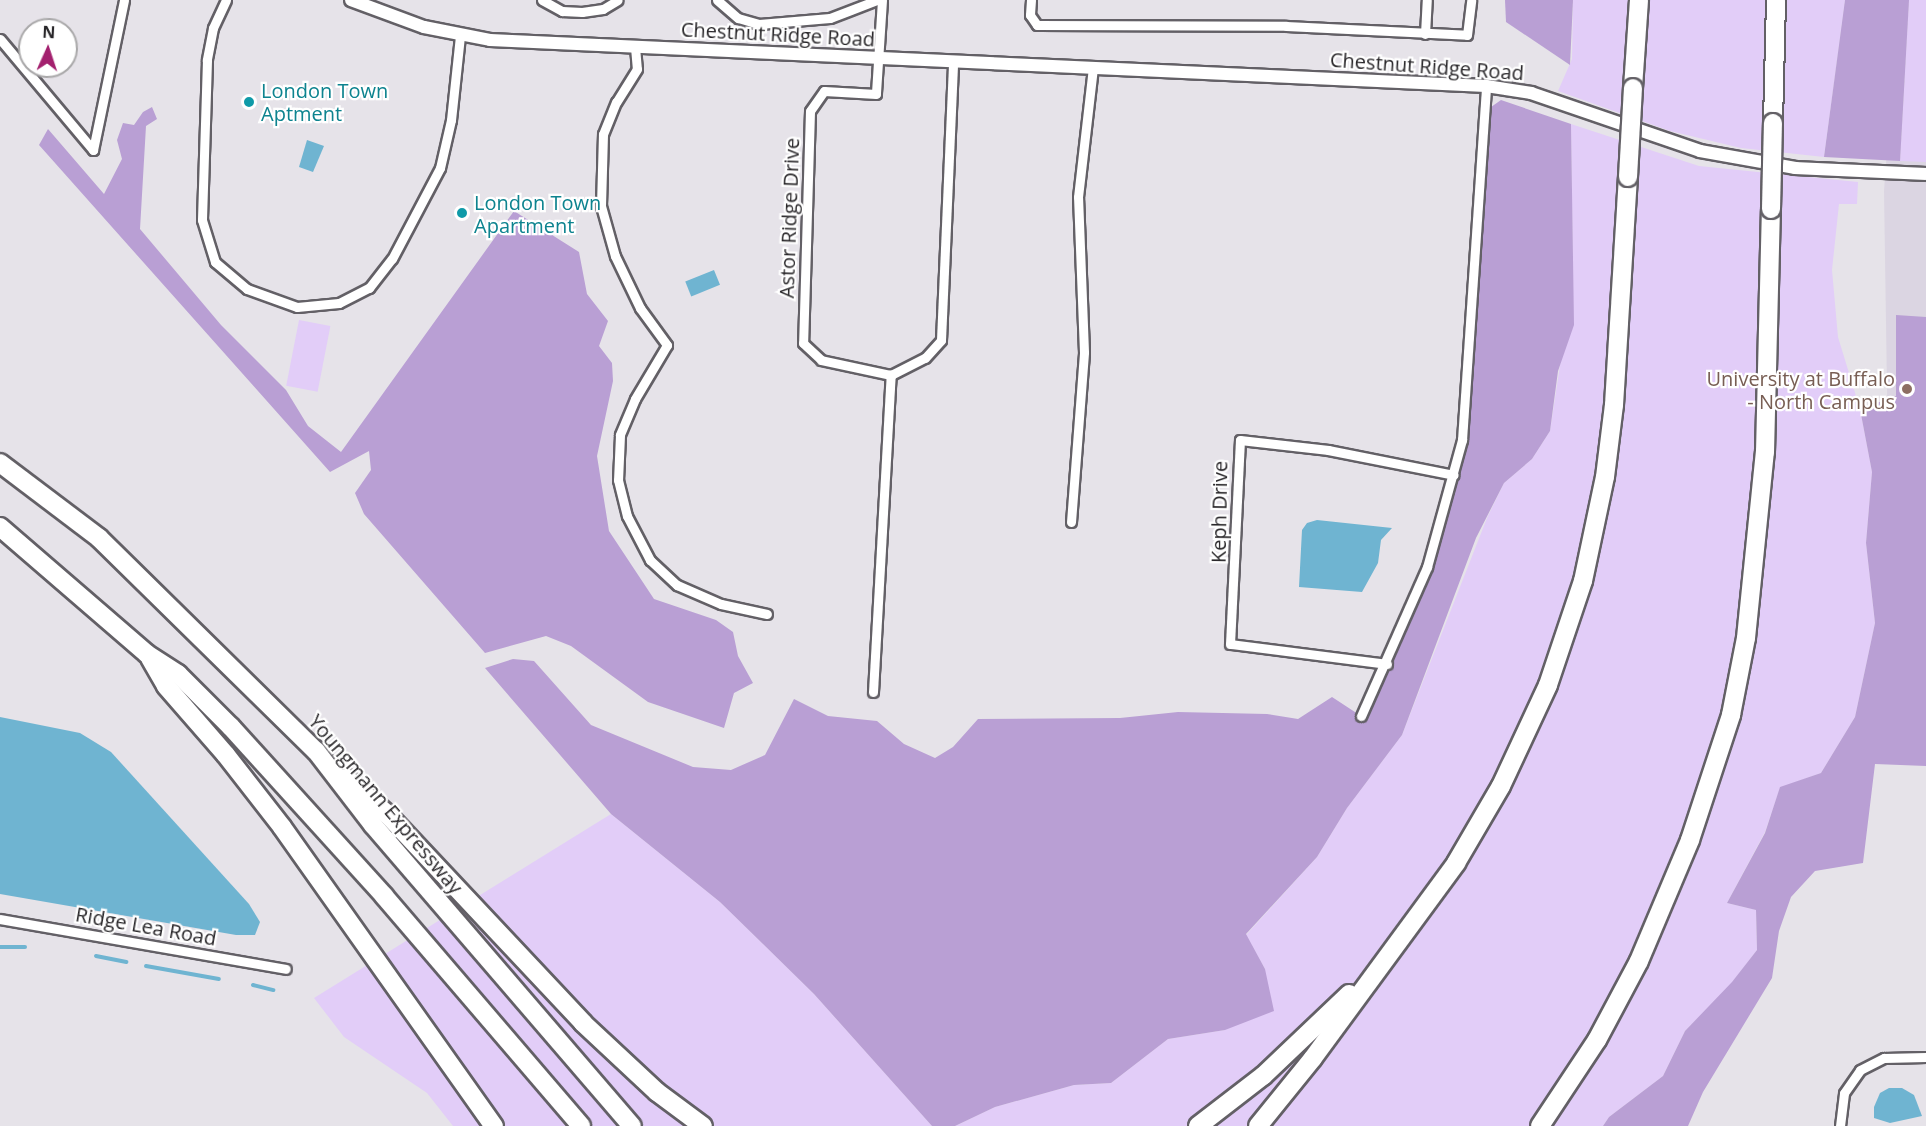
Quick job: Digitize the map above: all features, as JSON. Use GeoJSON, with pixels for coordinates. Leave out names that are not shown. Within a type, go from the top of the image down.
{"type":"FeatureCollection","features":[{"type":"Feature","properties":{"kind":"highway"},"geometry":{"type":"LineString","coordinates":[[1629,0],[1634,57]]}},
{"type":"Feature","properties":{"kind":"highway"},"geometry":{"type":"LineString","coordinates":[[1258,1126],[1450,872],[1496,796],[1540,705],[1574,612],[1594,535],[1609,451],[1639,0]]}},
{"type":"Feature","properties":{"kind":"highway"},"geometry":{"type":"LineString","coordinates":[[1540,1126],[1597,1040],[1639,961],[1690,840],[1731,715],[1746,638],[1765,452],[1776,0]]}},
{"type":"Feature","properties":{"kind":"highway","name":"Youngmann Expressway"},"geometry":{"type":"LineString","coordinates":[[0,463],[99,538],[316,751],[373,825],[632,1126]]}},
{"type":"Feature","properties":{"kind":"highway"},"geometry":{"type":"LineString","coordinates":[[0,527],[147,654],[178,674],[278,777],[581,1126]]}},
{"type":"Feature","properties":{"kind":"highway"},"geometry":{"type":"LineString","coordinates":[[147,654],[166,686],[226,755],[282,827],[494,1126]]}},
{"type":"Feature","properties":{"kind":"highway"},"geometry":{"type":"LineString","coordinates":[[316,751],[387,814],[583,1023],[657,1092],[703,1126]]}},
{"type":"Feature","properties":{"kind":"highway"},"geometry":{"type":"LineString","coordinates":[[1198,1126],[1263,1076],[1377,968]]}},
{"type":"Feature","properties":{"kind":"street"},"geometry":{"type":"LineString","coordinates":[[0,39],[93,150],[124,0]]}},
{"type":"Feature","properties":{"kind":"street"},"geometry":{"type":"LineString","coordinates":[[226,0],[213,28],[207,60],[202,220],[215,262],[247,289],[297,307],[339,303],[369,288],[392,259],[440,168],[451,120],[460,36]]}},
{"type":"Feature","properties":{"kind":"street","name":"Chestnut Ridge Road"},"geometry":{"type":"LineString","coordinates":[[351,0],[424,27],[460,36],[635,47],[1486,86],[1531,93],[1700,151],[1795,168],[1926,174]]}},
{"type":"Feature","properties":{"kind":"street"},"geometry":{"type":"LineString","coordinates":[[542,0],[562,11],[603,9],[618,0]]}},
{"type":"Feature","properties":{"kind":"street"},"geometry":{"type":"LineString","coordinates":[[717,0],[738,18],[759,24],[830,18],[877,0]]}},
{"type":"Feature","properties":{"kind":"street"},"geometry":{"type":"LineString","coordinates":[[881,58],[882,0]]}},
{"type":"Feature","properties":{"kind":"street"},"geometry":{"type":"LineString","coordinates":[[1031,0],[1030,15],[1037,25],[1286,26],[1467,35],[1471,0]]}},
{"type":"Feature","properties":{"kind":"street"},"geometry":{"type":"LineString","coordinates":[[1425,34],[1427,0]]}},
{"type":"Feature","properties":{"kind":"street"},"geometry":{"type":"LineString","coordinates":[[635,47],[635,75],[616,102],[603,134],[601,206],[615,256],[640,308],[667,345],[635,399],[620,435],[618,480],[627,516],[650,560],[677,585],[721,604],[767,614]]}},
{"type":"Feature","properties":{"kind":"street","name":"Astor Ridge Drive"},"geometry":{"type":"LineString","coordinates":[[881,58],[876,94],[824,91],[810,111],[804,343],[821,360],[891,375]]}},
{"type":"Feature","properties":{"kind":"street"},"geometry":{"type":"LineString","coordinates":[[873,692],[891,375],[926,358],[942,340],[953,60]]}},
{"type":"Feature","properties":{"kind":"street"},"geometry":{"type":"LineString","coordinates":[[1071,522],[1084,352],[1078,206],[1093,67]]}},
{"type":"Feature","properties":{"kind":"street"},"geometry":{"type":"LineString","coordinates":[[1361,716],[1388,663],[1427,567],[1454,475],[1468,387],[1486,86]]}},
{"type":"Feature","properties":{"kind":"street","name":"Keph Drive"},"geometry":{"type":"LineString","coordinates":[[1388,663],[1230,644],[1240,440],[1328,450],[1454,475]]}},
{"type":"Feature","properties":{"kind":"street","name":"Ridge Lea Road"},"geometry":{"type":"LineString","coordinates":[[0,920],[285,969]]}},
{"type":"Feature","properties":{"kind":"street"},"geometry":{"type":"LineString","coordinates":[[1840,1126],[1844,1093],[1860,1070],[1884,1058],[1926,1057]]}},
{"type":"Feature","properties":{"kind":"shaded area"},"geometry":{"type":"Polygon","coordinates":[[[1505,0],[1573,0],[1570,65],[1506,22],[1505,0]]]}},
{"type":"Feature","properties":{"kind":"shaded area"},"geometry":{"type":"Polygon","coordinates":[[[1573,0],[1845,0],[1824,157],[1741,148],[1670,131],[1558,91],[1572,59],[1573,0]]]}},
{"type":"Feature","properties":{"kind":"shaded area"},"geometry":{"type":"Polygon","coordinates":[[[1845,0],[1909,0],[1900,161],[1824,157],[1845,0]]]}},
{"type":"Feature","properties":{"kind":"shaded area","name":"University at Buffalo - North Campus"},"geometry":{"type":"Polygon","coordinates":[[[1898,0],[1926,0],[1926,587],[1890,586],[1884,191],[1898,0]]]}},
{"type":"Feature","properties":{"kind":"shaded area"},"geometry":{"type":"Polygon","coordinates":[[[1909,0],[1926,0],[1926,162],[1900,161],[1909,0]]]}},
{"type":"Feature","properties":{"kind":"shaded area"},"geometry":{"type":"Polygon","coordinates":[[[1501,100],[1571,124],[1574,325],[1558,371],[1550,431],[1532,459],[1504,483],[1476,538],[1402,735],[1347,808],[1317,857],[1246,934],[1265,969],[1274,1011],[1225,1030],[1168,1039],[1111,1083],[1074,1085],[995,1107],[955,1126],[932,1126],[814,994],[720,902],[611,814],[485,668],[513,659],[534,661],[591,725],[693,767],[731,770],[765,755],[794,699],[828,716],[877,721],[904,744],[935,758],[953,747],[978,719],[1120,718],[1178,712],[1267,714],[1298,719],[1332,697],[1361,716],[1427,567],[1462,440],[1484,112],[1501,100]]]}},
{"type":"Feature","properties":{"kind":"shaded area"},"geometry":{"type":"Polygon","coordinates":[[[152,107],[157,119],[146,126],[140,229],[221,325],[286,390],[308,426],[341,452],[514,211],[579,252],[587,294],[608,321],[599,346],[612,363],[613,381],[597,456],[609,531],[654,599],[716,620],[733,632],[738,656],[753,683],[734,693],[724,728],[648,702],[571,646],[546,636],[485,653],[364,514],[355,493],[371,470],[369,451],[330,472],[39,145],[48,129],[104,194],[122,159],[117,140],[123,123],[134,125],[143,112],[152,107]]]}},
{"type":"Feature","properties":{"kind":"shaded area"},"geometry":{"type":"Polygon","coordinates":[[[1571,124],[1699,166],[1858,182],[1857,204],[1839,204],[1832,270],[1838,337],[1860,409],[1872,472],[1866,543],[1875,623],[1855,717],[1821,773],[1780,788],[1765,832],[1727,903],[1756,910],[1757,950],[1731,984],[1685,1031],[1663,1076],[1609,1117],[1603,1126],[955,1126],[995,1107],[1074,1085],[1111,1083],[1168,1039],[1225,1030],[1265,969],[1246,935],[1317,857],[1347,808],[1402,735],[1487,518],[1504,483],[1532,459],[1550,431],[1573,280],[1571,124]]]}},
{"type":"Feature","properties":{"kind":"shaded area"},"geometry":{"type":"Polygon","coordinates":[[[1896,315],[1926,317],[1926,766],[1875,764],[1863,863],[1815,871],[1791,897],[1779,931],[1772,978],[1703,1092],[1688,1126],[1603,1126],[1609,1117],[1663,1076],[1685,1031],[1732,982],[1757,950],[1756,910],[1727,903],[1765,833],[1780,787],[1821,773],[1855,717],[1875,623],[1866,543],[1872,472],[1860,409],[1896,396],[1896,315]]]}},
{"type":"Feature","properties":{"kind":"shaded area"},"geometry":{"type":"Polygon","coordinates":[[[299,320],[330,326],[318,392],[286,386],[299,320]]]}},
{"type":"Feature","properties":{"kind":"shaded area"},"geometry":{"type":"Polygon","coordinates":[[[611,814],[720,902],[814,994],[932,1126],[453,1126],[427,1093],[344,1037],[314,998],[611,814]]]}},
{"type":"Feature","properties":{"kind":"water"},"geometry":{"type":"Polygon","coordinates":[[[307,140],[324,146],[313,172],[299,167],[307,140]]]}},
{"type":"Feature","properties":{"kind":"water"},"geometry":{"type":"Polygon","coordinates":[[[714,270],[720,285],[691,296],[685,282],[714,270]]]}},
{"type":"Feature","properties":{"kind":"water"},"geometry":{"type":"Polygon","coordinates":[[[1317,520],[1392,528],[1381,540],[1378,563],[1362,592],[1299,587],[1302,530],[1307,523],[1317,520]]]}},
{"type":"Feature","properties":{"kind":"water"},"geometry":{"type":"Polygon","coordinates":[[[0,717],[80,733],[111,752],[249,904],[260,922],[255,935],[236,935],[0,894],[0,717]]]}},
{"type":"Feature","properties":{"kind":"water"},"geometry":{"type":"Polygon","coordinates":[[[1889,1088],[1902,1088],[1914,1095],[1922,1116],[1890,1123],[1874,1118],[1874,1107],[1880,1093],[1889,1088]]]}},
{"type":"Feature","properties":{"kind":"waterway"},"geometry":{"type":"LineString","coordinates":[[0,947],[25,947]]}},
{"type":"Feature","properties":{"kind":"waterway"},"geometry":{"type":"LineString","coordinates":[[96,956],[126,962]]}},
{"type":"Feature","properties":{"kind":"waterway"},"geometry":{"type":"LineString","coordinates":[[146,966],[219,979]]}},
{"type":"Feature","properties":{"kind":"waterway"},"geometry":{"type":"LineString","coordinates":[[253,985],[273,990]]}},
{"type":"Feature","properties":{"kind":"place","name":"London Town Aptment"},"geometry":{"type":"Point","coordinates":[249,102]}},
{"type":"Feature","properties":{"kind":"place","name":"London Town Apartment"},"geometry":{"type":"Point","coordinates":[462,213]}},
{"type":"Feature","properties":{"kind":"place","name":"University at Buffalo - North Campus"},"geometry":{"type":"Point","coordinates":[1907,389]}}]}
